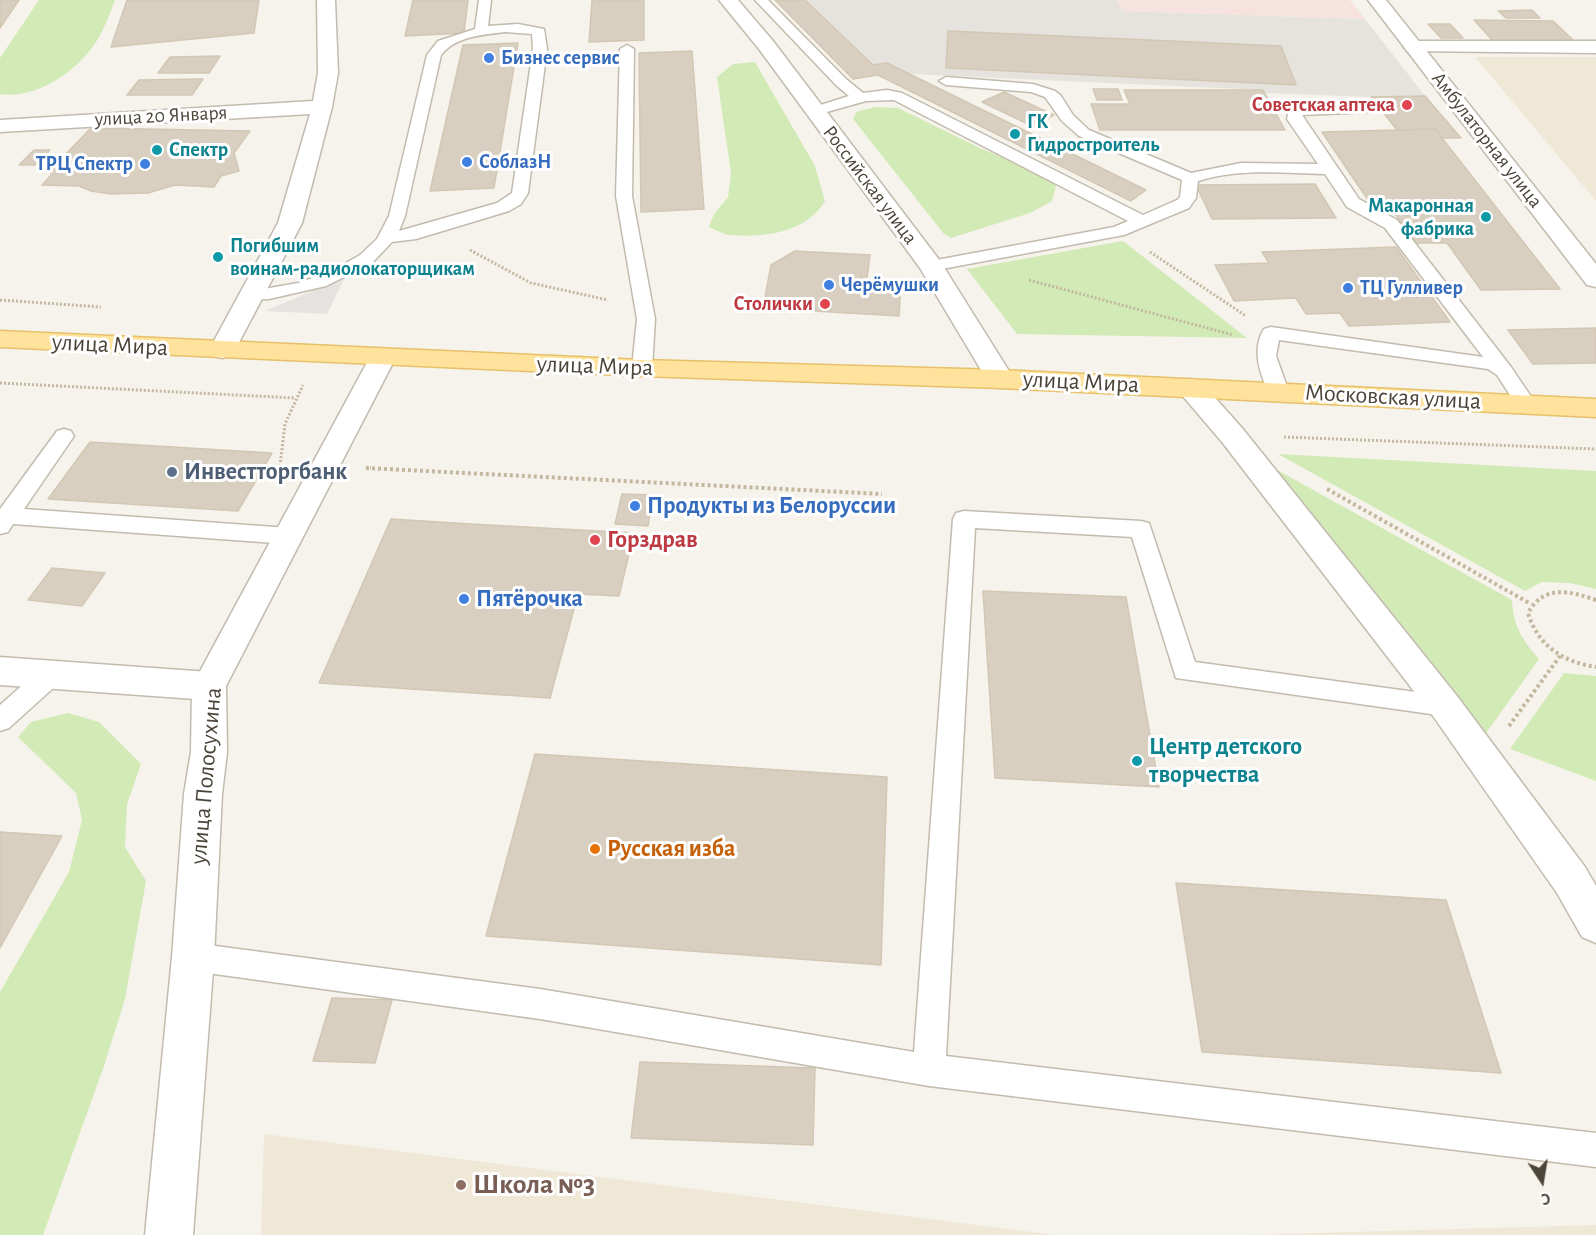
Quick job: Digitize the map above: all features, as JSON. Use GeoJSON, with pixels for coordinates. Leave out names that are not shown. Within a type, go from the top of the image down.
{"type":"FeatureCollection","features":[{"type":"Feature","properties":{"kind":"main road","name":"улица Мира"},"geometry":{"type":"LineString","coordinates":[[0,339],[642,368],[1000,379],[1191,388]]}},
{"type":"Feature","properties":{"kind":"main road","name":"Московская улица"},"geometry":{"type":"LineString","coordinates":[[1191,388],[1596,408]]}},
{"type":"Feature","properties":{"kind":"street"},"geometry":{"type":"LineString","coordinates":[[222,350],[253,296],[290,222],[322,107],[328,72],[326,0]]}},
{"type":"Feature","properties":{"kind":"street","name":"Российская улица"},"geometry":{"type":"LineString","coordinates":[[728,0],[766,45],[931,266],[1000,379]]}},
{"type":"Feature","properties":{"kind":"street","name":"Амбулаторная улица"},"geometry":{"type":"LineString","coordinates":[[1377,0],[1596,280]]}},
{"type":"Feature","properties":{"kind":"street"},"geometry":{"type":"LineString","coordinates":[[1414,47],[1596,47]]}},
{"type":"Feature","properties":{"kind":"street","name":"улица 20 Января"},"geometry":{"type":"LineString","coordinates":[[0,126],[322,107]]}},
{"type":"Feature","properties":{"kind":"street","name":"улица Полосухина"},"geometry":{"type":"LineString","coordinates":[[169,1235],[193,957],[203,794],[209,752],[209,686],[383,357]]}},
{"type":"Feature","properties":{"kind":"street"},"geometry":{"type":"LineString","coordinates":[[1191,388],[1232,435],[1444,706],[1571,880],[1596,924]]}},
{"type":"Feature","properties":{"kind":"street"},"geometry":{"type":"LineString","coordinates":[[0,671],[209,686]]}},
{"type":"Feature","properties":{"kind":"lane"},"geometry":{"type":"LineString","coordinates":[[481,31],[485,0]]}},
{"type":"Feature","properties":{"kind":"lane"},"geometry":{"type":"LineString","coordinates":[[761,0],[861,98]]}},
{"type":"Feature","properties":{"kind":"lane"},"geometry":{"type":"LineString","coordinates":[[253,296],[291,290],[332,276],[360,262],[378,249],[387,238],[397,216],[434,55],[442,45],[481,31],[532,29],[539,32],[539,60],[520,193],[515,200],[503,207],[410,235],[387,238]]}},
{"type":"Feature","properties":{"kind":"lane"},"geometry":{"type":"LineString","coordinates":[[627,48],[624,196],[644,308],[646,332],[642,368]]}},
{"type":"Feature","properties":{"kind":"lane"},"geometry":{"type":"LineString","coordinates":[[946,81],[1033,88],[1050,94],[1056,99],[1067,118],[1084,133],[1190,178],[1206,172],[1225,169],[1330,169]]}},
{"type":"Feature","properties":{"kind":"lane"},"geometry":{"type":"LineString","coordinates":[[816,111],[877,94],[897,96],[1144,222]]}},
{"type":"Feature","properties":{"kind":"lane"},"geometry":{"type":"LineString","coordinates":[[1370,108],[1317,108],[1303,109],[1294,113],[1295,119],[1353,203],[1391,224],[1504,371],[1526,404]]}},
{"type":"Feature","properties":{"kind":"lane"},"geometry":{"type":"LineString","coordinates":[[931,266],[1118,231],[1183,204],[1188,198],[1190,178]]}},
{"type":"Feature","properties":{"kind":"lane"},"geometry":{"type":"LineString","coordinates":[[1279,392],[1266,356],[1270,339],[1493,363],[1504,371]]}},
{"type":"Feature","properties":{"kind":"lane"},"geometry":{"type":"LineString","coordinates":[[3,521],[64,436]]}},
{"type":"Feature","properties":{"kind":"lane"},"geometry":{"type":"LineString","coordinates":[[929,1070],[964,519],[1141,530],[1185,671],[1444,706]]}},
{"type":"Feature","properties":{"kind":"lane"},"geometry":{"type":"LineString","coordinates":[[3,521],[289,536]]}},
{"type":"Feature","properties":{"kind":"lane"},"geometry":{"type":"LineString","coordinates":[[0,720],[52,674]]}},
{"type":"Feature","properties":{"kind":"lane"},"geometry":{"type":"LineString","coordinates":[[193,957],[540,1004],[929,1070],[1596,1150]]}},
{"type":"Feature","properties":{"kind":"path"},"geometry":{"type":"LineString","coordinates":[[451,222],[471,251],[531,283],[644,308]]}},
{"type":"Feature","properties":{"kind":"path"},"geometry":{"type":"LineString","coordinates":[[1118,231],[1270,339]]}},
{"type":"Feature","properties":{"kind":"path"},"geometry":{"type":"LineString","coordinates":[[1029,280],[1270,339]]}},
{"type":"Feature","properties":{"kind":"path"},"geometry":{"type":"LineString","coordinates":[[280,470],[280,441],[288,411],[304,382]]}},
{"type":"Feature","properties":{"kind":"path"},"geometry":{"type":"LineString","coordinates":[[0,383],[295,398]]}},
{"type":"Feature","properties":{"kind":"path"},"geometry":{"type":"LineString","coordinates":[[1232,435],[1596,449]]}},
{"type":"Feature","properties":{"kind":"path"},"geometry":{"type":"LineString","coordinates":[[326,466],[882,494]]}},
{"type":"Feature","properties":{"kind":"path"},"geometry":{"type":"LineString","coordinates":[[1325,488],[1531,604]]}},
{"type":"Feature","properties":{"kind":"path"},"geometry":{"type":"LineString","coordinates":[[1596,600],[1557,592],[1537,598],[1531,604],[1528,613],[1536,635],[1560,656],[1576,663],[1596,667]]}},
{"type":"Feature","properties":{"kind":"path"},"geometry":{"type":"LineString","coordinates":[[1484,761],[1560,656]]}},
{"type":"Feature","properties":{"kind":"shaded area"},"geometry":{"type":"Polygon","coordinates":[[[806,0],[1117,0],[1123,11],[1365,19],[1425,96],[1371,97],[1265,93],[1263,90],[910,74],[887,63],[873,65],[806,0]]]}},
{"type":"Feature","properties":{"kind":"shaded area"},"geometry":{"type":"Polygon","coordinates":[[[1117,0],[1350,0],[1365,19],[1123,11],[1117,0]]]}},
{"type":"Feature","properties":{"kind":"shaded area"},"geometry":{"type":"Polygon","coordinates":[[[1475,57],[1596,57],[1596,201],[1475,57]]]}},
{"type":"Feature","properties":{"kind":"shaded area"},"geometry":{"type":"Polygon","coordinates":[[[345,277],[327,314],[265,311],[345,277]]]}},
{"type":"Feature","properties":{"kind":"shaded area","name":"Школа №3"},"geometry":{"type":"Polygon","coordinates":[[[264,1134],[1055,1235],[261,1235],[264,1134]]]}},
{"type":"Feature","properties":{"kind":"shaded area"},"geometry":{"type":"Polygon","coordinates":[[[1596,1225],[1596,1235],[1245,1235],[1596,1225]]]}},
{"type":"Feature","properties":{"kind":"green space"},"geometry":{"type":"Polygon","coordinates":[[[39,0],[115,0],[98,39],[80,62],[68,72],[28,92],[14,95],[0,94],[0,58],[39,0]]]}},
{"type":"Feature","properties":{"kind":"green space"},"geometry":{"type":"Polygon","coordinates":[[[755,62],[815,166],[825,201],[808,220],[784,231],[744,236],[728,235],[709,227],[714,214],[728,197],[731,173],[717,77],[733,64],[755,62]]]}},
{"type":"Feature","properties":{"kind":"green space"},"geometry":{"type":"Polygon","coordinates":[[[875,107],[898,108],[980,148],[1046,176],[1056,186],[1052,201],[1030,213],[951,238],[944,234],[853,119],[856,112],[875,107]]]}},
{"type":"Feature","properties":{"kind":"green space"},"geometry":{"type":"Polygon","coordinates":[[[1123,241],[1247,338],[1017,334],[967,269],[1123,241]]]}},
{"type":"Feature","properties":{"kind":"green space"},"geometry":{"type":"Polygon","coordinates":[[[1278,454],[1596,471],[1596,589],[1570,583],[1542,582],[1525,591],[1278,454]]]}},
{"type":"Feature","properties":{"kind":"green space"},"geometry":{"type":"Polygon","coordinates":[[[1268,465],[1512,600],[1514,617],[1520,632],[1539,659],[1484,736],[1268,465]]]}},
{"type":"Feature","properties":{"kind":"green space"},"geometry":{"type":"Polygon","coordinates":[[[1564,673],[1596,676],[1596,781],[1510,749],[1564,673]]]}},
{"type":"Feature","properties":{"kind":"green space"},"geometry":{"type":"Polygon","coordinates":[[[68,713],[99,722],[141,764],[127,804],[125,847],[146,881],[125,999],[104,1066],[43,1235],[0,1235],[0,992],[69,872],[82,820],[76,793],[18,737],[31,722],[68,713]]]}},
{"type":"Feature","properties":{"kind":"building"},"geometry":{"type":"Polygon","coordinates":[[[0,0],[19,0],[0,28],[0,0]]]}},
{"type":"Feature","properties":{"kind":"building"},"geometry":{"type":"Polygon","coordinates":[[[127,0],[259,0],[254,33],[111,47],[127,0]]]}},
{"type":"Feature","properties":{"kind":"building"},"geometry":{"type":"Polygon","coordinates":[[[413,0],[468,0],[464,33],[405,36],[413,0]]]}},
{"type":"Feature","properties":{"kind":"building"},"geometry":{"type":"Polygon","coordinates":[[[592,0],[644,0],[644,40],[589,42],[592,0]]]}},
{"type":"Feature","properties":{"kind":"building","name":"ГК Гидростроитель"},"geometry":{"type":"Polygon","coordinates":[[[775,0],[805,0],[873,65],[887,63],[1146,190],[1131,201],[878,75],[853,79],[775,0]]]}},
{"type":"Feature","properties":{"kind":"building"},"geometry":{"type":"Polygon","coordinates":[[[1532,10],[1540,18],[1506,18],[1498,11],[1532,10]]]}},
{"type":"Feature","properties":{"kind":"building"},"geometry":{"type":"Polygon","coordinates":[[[1474,20],[1553,21],[1574,41],[1493,41],[1474,20]]]}},
{"type":"Feature","properties":{"kind":"building"},"geometry":{"type":"Polygon","coordinates":[[[1428,24],[1450,24],[1463,38],[1441,38],[1428,24]]]}},
{"type":"Feature","properties":{"kind":"building"},"geometry":{"type":"Polygon","coordinates":[[[948,31],[1281,46],[1296,85],[946,68],[948,31]]]}},
{"type":"Feature","properties":{"kind":"building"},"geometry":{"type":"Polygon","coordinates":[[[518,43],[494,188],[430,191],[463,45],[518,43]]]}},
{"type":"Feature","properties":{"kind":"building"},"geometry":{"type":"Polygon","coordinates":[[[692,51],[704,209],[641,212],[639,53],[692,51]]]}},
{"type":"Feature","properties":{"kind":"building"},"geometry":{"type":"Polygon","coordinates":[[[220,56],[209,73],[158,73],[170,57],[220,56]]]}},
{"type":"Feature","properties":{"kind":"building"},"geometry":{"type":"Polygon","coordinates":[[[203,79],[192,95],[127,95],[139,80],[203,79]]]}},
{"type":"Feature","properties":{"kind":"building"},"geometry":{"type":"Polygon","coordinates":[[[1093,89],[1118,89],[1122,100],[1097,100],[1093,89]]]}},
{"type":"Feature","properties":{"kind":"building"},"geometry":{"type":"Polygon","coordinates":[[[1124,90],[1263,90],[1285,130],[1100,130],[1091,104],[1130,104],[1124,90]]]}},
{"type":"Feature","properties":{"kind":"building"},"geometry":{"type":"Polygon","coordinates":[[[1004,92],[1054,115],[1032,126],[982,102],[1004,92]]]}},
{"type":"Feature","properties":{"kind":"building"},"geometry":{"type":"Polygon","coordinates":[[[1425,96],[1461,138],[1442,138],[1435,129],[1397,130],[1371,97],[1425,96]]]}},
{"type":"Feature","properties":{"kind":"building"},"geometry":{"type":"Polygon","coordinates":[[[91,128],[250,131],[234,153],[239,171],[221,176],[214,187],[175,185],[148,193],[110,194],[91,191],[79,186],[42,185],[52,174],[43,167],[60,160],[91,128]]]}},
{"type":"Feature","properties":{"kind":"building"},"geometry":{"type":"Polygon","coordinates":[[[1435,129],[1560,289],[1481,290],[1447,243],[1415,243],[1387,202],[1370,203],[1322,132],[1435,129]]]}},
{"type":"Feature","properties":{"kind":"building"},"geometry":{"type":"Polygon","coordinates":[[[34,150],[50,150],[35,165],[19,165],[34,150]]]}},
{"type":"Feature","properties":{"kind":"building"},"geometry":{"type":"Polygon","coordinates":[[[1315,184],[1336,218],[1212,219],[1196,185],[1315,184]]]}},
{"type":"Feature","properties":{"kind":"building"},"geometry":{"type":"Polygon","coordinates":[[[1396,247],[1450,322],[1349,326],[1340,313],[1306,314],[1296,298],[1234,301],[1215,265],[1269,263],[1262,252],[1396,247]]]}},
{"type":"Feature","properties":{"kind":"building"},"geometry":{"type":"Polygon","coordinates":[[[795,251],[870,255],[867,279],[901,281],[899,316],[763,308],[771,265],[795,251]]]}},
{"type":"Feature","properties":{"kind":"building"},"geometry":{"type":"Polygon","coordinates":[[[1596,328],[1596,363],[1533,364],[1508,330],[1596,328]]]}},
{"type":"Feature","properties":{"kind":"building"},"geometry":{"type":"Polygon","coordinates":[[[90,442],[272,453],[238,511],[48,499],[90,442]]]}},
{"type":"Feature","properties":{"kind":"building"},"geometry":{"type":"Polygon","coordinates":[[[622,494],[653,495],[648,526],[615,524],[622,494]]]}},
{"type":"Feature","properties":{"kind":"building"},"geometry":{"type":"Polygon","coordinates":[[[391,519],[634,533],[619,596],[578,594],[550,698],[319,683],[391,519]]]}},
{"type":"Feature","properties":{"kind":"building"},"geometry":{"type":"Polygon","coordinates":[[[52,568],[105,573],[82,606],[28,600],[52,568]]]}},
{"type":"Feature","properties":{"kind":"building"},"geometry":{"type":"Polygon","coordinates":[[[983,591],[1126,597],[1159,787],[995,778],[983,591]]]}},
{"type":"Feature","properties":{"kind":"building"},"geometry":{"type":"Polygon","coordinates":[[[535,754],[887,777],[881,965],[486,936],[535,754]]]}},
{"type":"Feature","properties":{"kind":"building"},"geometry":{"type":"Polygon","coordinates":[[[0,832],[62,836],[0,948],[0,832]]]}},
{"type":"Feature","properties":{"kind":"building"},"geometry":{"type":"Polygon","coordinates":[[[1176,883],[1446,900],[1501,1073],[1202,1052],[1176,883]]]}},
{"type":"Feature","properties":{"kind":"building"},"geometry":{"type":"Polygon","coordinates":[[[332,998],[392,1000],[375,1063],[313,1061],[332,998]]]}},
{"type":"Feature","properties":{"kind":"building"},"geometry":{"type":"Polygon","coordinates":[[[640,1062],[815,1068],[813,1145],[631,1138],[640,1062]]]}},
{"type":"Feature","properties":{"kind":"place","name":"Бизнес сервис"},"geometry":{"type":"Point","coordinates":[489,58]}},
{"type":"Feature","properties":{"kind":"place","name":"Советская аптека"},"geometry":{"type":"Point","coordinates":[1407,105]}},
{"type":"Feature","properties":{"kind":"place","name":"ГК Гидростроитель"},"geometry":{"type":"Point","coordinates":[1015,134]}},
{"type":"Feature","properties":{"kind":"place","name":"Спектр"},"geometry":{"type":"Point","coordinates":[157,150]}},
{"type":"Feature","properties":{"kind":"place","name":"СоблазН"},"geometry":{"type":"Point","coordinates":[467,162]}},
{"type":"Feature","properties":{"kind":"place","name":"ТРЦ Спектр"},"geometry":{"type":"Point","coordinates":[145,164]}},
{"type":"Feature","properties":{"kind":"place","name":"Макаронная фабрика"},"geometry":{"type":"Point","coordinates":[1486,217]}},
{"type":"Feature","properties":{"kind":"place","name":"Погибшим воинам-радиолокаторщикам"},"geometry":{"type":"Point","coordinates":[218,257]}},
{"type":"Feature","properties":{"kind":"place","name":"Черёмушки"},"geometry":{"type":"Point","coordinates":[829,285]}},
{"type":"Feature","properties":{"kind":"place","name":"ТЦ Гулливер"},"geometry":{"type":"Point","coordinates":[1348,288]}},
{"type":"Feature","properties":{"kind":"place","name":"Столички"},"geometry":{"type":"Point","coordinates":[825,304]}},
{"type":"Feature","properties":{"kind":"place","name":"Инвестторгбанк"},"geometry":{"type":"Point","coordinates":[172,472]}},
{"type":"Feature","properties":{"kind":"place","name":"Продукты из Белоруссии"},"geometry":{"type":"Point","coordinates":[635,506]}},
{"type":"Feature","properties":{"kind":"place","name":"Горздрав"},"geometry":{"type":"Point","coordinates":[595,540]}},
{"type":"Feature","properties":{"kind":"place","name":"Пятёрочка"},"geometry":{"type":"Point","coordinates":[464,599]}},
{"type":"Feature","properties":{"kind":"place","name":"Центр детского творчества"},"geometry":{"type":"Point","coordinates":[1137,761]}},
{"type":"Feature","properties":{"kind":"place","name":"Русская изба"},"geometry":{"type":"Point","coordinates":[595,849]}},
{"type":"Feature","properties":{"kind":"place","name":"Школа №3"},"geometry":{"type":"Point","coordinates":[461,1185]}}]}
